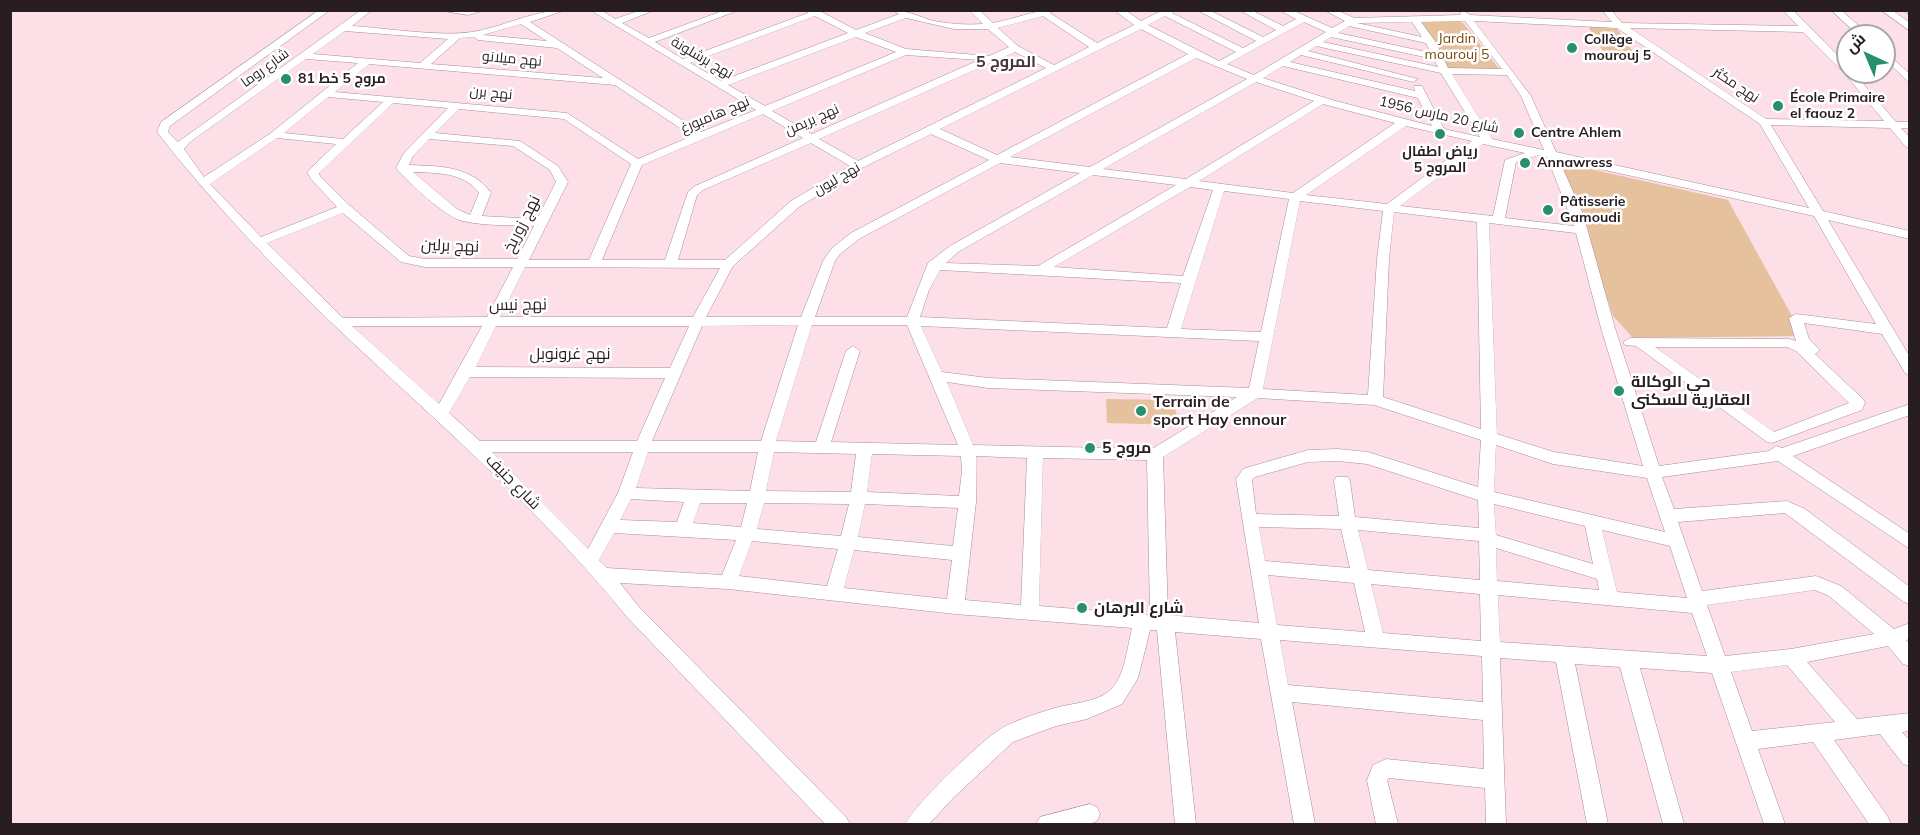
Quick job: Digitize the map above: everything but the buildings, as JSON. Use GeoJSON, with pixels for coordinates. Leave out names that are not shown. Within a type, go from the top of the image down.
{"type":"FeatureCollection","features":[{"type":"Feature","properties":{"kind":"street","name":"شارع جنيف"},"geometry":{"type":"LineString","coordinates":[[326,10],[165,124],[162,132],[178,149],[203,183],[258,242],[339,322],[477,447],[597,569],[633,612],[838,825]]}},
{"type":"Feature","properties":{"kind":"street","name":"شارع روما"},"geometry":{"type":"LineString","coordinates":[[178,149],[186,140],[368,10]]}},
{"type":"Feature","properties":{"kind":"street"},"geometry":{"type":"LineString","coordinates":[[442,10],[468,12],[481,10]]}},
{"type":"Feature","properties":{"kind":"street"},"geometry":{"type":"LineString","coordinates":[[344,28],[457,36],[472,35],[562,10]]}},
{"type":"Feature","properties":{"kind":"street","name":"نهج برشلونة"},"geometry":{"type":"LineString","coordinates":[[594,10],[858,166]]}},
{"type":"Feature","properties":{"kind":"street"},"geometry":{"type":"LineString","coordinates":[[615,22],[651,10]]}},
{"type":"Feature","properties":{"kind":"street"},"geometry":{"type":"LineString","coordinates":[[647,42],[735,10]]}},
{"type":"Feature","properties":{"kind":"street"},"geometry":{"type":"LineString","coordinates":[[973,10],[989,27],[1015,48],[1053,68]]}},
{"type":"Feature","properties":{"kind":"street","name":"شارع 20 مارس 1956"},"geometry":{"type":"LineString","coordinates":[[1118,10],[1139,25],[1219,65],[1321,101],[1403,123],[1910,235]]}},
{"type":"Feature","properties":{"kind":"street"},"geometry":{"type":"LineString","coordinates":[[1201,10],[1264,41]]}},
{"type":"Feature","properties":{"kind":"street"},"geometry":{"type":"LineString","coordinates":[[1243,10],[1284,30]]}},
{"type":"Feature","properties":{"kind":"street"},"geometry":{"type":"LineString","coordinates":[[1283,10],[1332,33],[1438,57]]}},
{"type":"Feature","properties":{"kind":"street"},"geometry":{"type":"LineString","coordinates":[[1328,10],[1350,22],[1430,41]]}},
{"type":"Feature","properties":{"kind":"street","name":"نهج مكثر"},"geometry":{"type":"LineString","coordinates":[[1606,10],[1619,25],[1764,122],[1910,370]]}},
{"type":"Feature","properties":{"kind":"street"},"geometry":{"type":"LineString","coordinates":[[1787,10],[1836,59]]}},
{"type":"Feature","properties":{"kind":"street"},"geometry":{"type":"LineString","coordinates":[[1834,10],[1851,24]]}},
{"type":"Feature","properties":{"kind":"street"},"geometry":{"type":"LineString","coordinates":[[1885,10],[1910,28]]}},
{"type":"Feature","properties":{"kind":"street"},"geometry":{"type":"LineString","coordinates":[[721,84],[901,13],[940,26],[989,27],[1017,22],[1045,11],[1096,47]]}},
{"type":"Feature","properties":{"kind":"street"},"geometry":{"type":"LineString","coordinates":[[683,62],[813,12],[855,33],[905,52],[970,61]]}},
{"type":"Feature","properties":{"kind":"street"},"geometry":{"type":"LineString","coordinates":[[1168,12],[1243,52]]}},
{"type":"Feature","properties":{"kind":"street","name":"نهج ليون"},"geometry":{"type":"LineString","coordinates":[[597,569],[610,526],[698,320],[728,264],[748,244],[795,204],[858,166],[1168,12]]}},
{"type":"Feature","properties":{"kind":"street"},"geometry":{"type":"LineString","coordinates":[[1465,14],[1526,96],[1545,154],[1577,214],[1608,328],[1653,473],[1717,665],[1774,825]]}},
{"type":"Feature","properties":{"kind":"street"},"geometry":{"type":"LineString","coordinates":[[955,607],[969,501],[968,451],[912,321],[920,295],[933,266],[954,249],[1255,79],[1350,22],[1373,18],[1465,14],[1619,25],[1808,29]]}},
{"type":"Feature","properties":{"kind":"street"},"geometry":{"type":"LineString","coordinates":[[1375,400],[1383,259],[1389,208],[1484,141],[1430,41],[1414,18]]}},
{"type":"Feature","properties":{"kind":"street"},"geometry":{"type":"LineString","coordinates":[[1219,65],[1303,19]]}},
{"type":"Feature","properties":{"kind":"street"},"geometry":{"type":"LineString","coordinates":[[525,22],[618,82]]}},
{"type":"Feature","properties":{"kind":"street"},"geometry":{"type":"LineString","coordinates":[[472,35],[492,40],[560,45]]}},
{"type":"Feature","properties":{"kind":"street"},"geometry":{"type":"LineString","coordinates":[[422,66],[457,36]]}},
{"type":"Feature","properties":{"kind":"street"},"geometry":{"type":"LineString","coordinates":[[1314,43],[1445,71],[1510,72]]}},
{"type":"Feature","properties":{"kind":"street","name":"نهج بريمن"},"geometry":{"type":"LineString","coordinates":[[670,264],[694,191],[970,61],[991,58],[1015,48]]}},
{"type":"Feature","properties":{"kind":"street","name":"نهج هامبورغ"},"geometry":{"type":"LineString","coordinates":[[637,163],[905,52]]}},
{"type":"Feature","properties":{"kind":"street"},"geometry":{"type":"LineString","coordinates":[[1299,52],[1413,79]]}},
{"type":"Feature","properties":{"kind":"street"},"geometry":{"type":"LineString","coordinates":[[729,582],[747,534],[767,446],[807,320],[829,261],[844,243],[996,159],[1195,54]]}},
{"type":"Feature","properties":{"kind":"street","name":"نهج ميلانو"},"geometry":{"type":"LineString","coordinates":[[304,56],[618,82],[701,137]]}},
{"type":"Feature","properties":{"kind":"street"},"geometry":{"type":"LineString","coordinates":[[203,183],[274,135],[367,61]]}},
{"type":"Feature","properties":{"kind":"street"},"geometry":{"type":"LineString","coordinates":[[1282,63],[1422,96]]}},
{"type":"Feature","properties":{"kind":"street"},"geometry":{"type":"LineString","coordinates":[[1403,63],[1440,131]]}},
{"type":"Feature","properties":{"kind":"street"},"geometry":{"type":"LineString","coordinates":[[570,78],[592,66]]}},
{"type":"Feature","properties":{"kind":"street"},"geometry":{"type":"LineString","coordinates":[[1896,66],[1910,80]]}},
{"type":"Feature","properties":{"kind":"street"},"geometry":{"type":"LineString","coordinates":[[1858,84],[1910,145]]}},
{"type":"Feature","properties":{"kind":"street","name":"نهج برن"},"geometry":{"type":"LineString","coordinates":[[327,93],[567,116],[637,163]]}},
{"type":"Feature","properties":{"kind":"street","name":"نهج برلين"},"geometry":{"type":"LineString","coordinates":[[392,99],[313,172],[315,177],[345,208],[405,259],[520,264],[728,264]]}},
{"type":"Feature","properties":{"kind":"street"},"geometry":{"type":"LineString","coordinates":[[1040,270],[1321,101]]}},
{"type":"Feature","properties":{"kind":"street"},"geometry":{"type":"LineString","coordinates":[[402,168],[408,155],[457,105]]}},
{"type":"Feature","properties":{"kind":"street"},"geometry":{"type":"LineString","coordinates":[[1764,122],[1910,125]]}},
{"type":"Feature","properties":{"kind":"street"},"geometry":{"type":"LineString","coordinates":[[477,447],[767,446],[1155,455],[1256,393],[1295,197],[1403,123]]}},
{"type":"Feature","properties":{"kind":"street"},"geometry":{"type":"LineString","coordinates":[[932,130],[996,159],[1580,230]]}},
{"type":"Feature","properties":{"kind":"street"},"geometry":{"type":"LineString","coordinates":[[274,135],[344,142]]}},
{"type":"Feature","properties":{"kind":"street","name":"نهج زوريخ"},"geometry":{"type":"LineString","coordinates":[[427,136],[516,143],[554,168],[562,182],[466,372],[440,415]]}},
{"type":"Feature","properties":{"kind":"street"},"geometry":{"type":"LineString","coordinates":[[1496,825],[1486,495],[1489,438],[1486,269],[1490,220],[1511,160],[1545,154]]}},
{"type":"Feature","properties":{"kind":"street"},"geometry":{"type":"LineString","coordinates":[[594,264],[637,163]]}},
{"type":"Feature","properties":{"kind":"street"},"geometry":{"type":"LineString","coordinates":[[402,168],[453,212],[474,220],[541,223]]}},
{"type":"Feature","properties":{"kind":"street"},"geometry":{"type":"LineString","coordinates":[[402,168],[457,173],[472,179],[485,193],[474,220]]}},
{"type":"Feature","properties":{"kind":"street"},"geometry":{"type":"LineString","coordinates":[[1173,331],[1220,187]]}},
{"type":"Feature","properties":{"kind":"street"},"geometry":{"type":"LineString","coordinates":[[258,242],[345,208]]}},
{"type":"Feature","properties":{"kind":"street"},"geometry":{"type":"LineString","coordinates":[[933,266],[1040,270],[1188,280]]}},
{"type":"Feature","properties":{"kind":"street"},"geometry":{"type":"LineString","coordinates":[[1868,400],[1803,341],[1796,320],[1800,318],[1886,330]]}},
{"type":"Feature","properties":{"kind":"street","name":"نهج نيس"},"geometry":{"type":"LineString","coordinates":[[339,322],[912,321],[1268,337]]}},
{"type":"Feature","properties":{"kind":"street"},"geometry":{"type":"LineString","coordinates":[[1608,328],[1634,342],[1772,438],[1857,406],[1858,403],[1801,348],[1789,343],[1634,342]]}},
{"type":"Feature","properties":{"kind":"street"},"geometry":{"type":"LineString","coordinates":[[1634,342],[1780,455],[1910,543]]}},
{"type":"Feature","properties":{"kind":"street"},"geometry":{"type":"LineString","coordinates":[[822,447],[853,351]]}},
{"type":"Feature","properties":{"kind":"street","name":"نهج غرونوبل"},"geometry":{"type":"LineString","coordinates":[[466,372],[675,373]]}},
{"type":"Feature","properties":{"kind":"street"},"geometry":{"type":"LineString","coordinates":[[937,376],[988,383],[1375,400],[1489,438],[1571,462],[1653,473],[1780,455],[1910,409]]}},
{"type":"Feature","properties":{"kind":"street"},"geometry":{"type":"LineString","coordinates":[[834,593],[858,498],[866,448]]}},
{"type":"Feature","properties":{"kind":"street"},"geometry":{"type":"LineString","coordinates":[[1030,612],[1035,454]]}},
{"type":"Feature","properties":{"kind":"street"},"geometry":{"type":"LineString","coordinates":[[1155,455],[1156,621],[1185,825]]}},
{"type":"Feature","properties":{"kind":"street"},"geometry":{"type":"LineString","coordinates":[[1304,825],[1249,520],[1245,476],[1253,471],[1308,456],[1338,455],[1368,458],[1486,495],[1677,541]]}},
{"type":"Feature","properties":{"kind":"street"},"geometry":{"type":"LineString","coordinates":[[1342,481],[1348,523],[1376,640]]}},
{"type":"Feature","properties":{"kind":"street"},"geometry":{"type":"LineString","coordinates":[[626,493],[757,498],[969,501]]}},
{"type":"Feature","properties":{"kind":"street"},"geometry":{"type":"LineString","coordinates":[[683,529],[694,496]]}},
{"type":"Feature","properties":{"kind":"street"},"geometry":{"type":"LineString","coordinates":[[1668,516],[1787,507],[1799,513],[1910,597]]}},
{"type":"Feature","properties":{"kind":"street"},"geometry":{"type":"LineString","coordinates":[[1249,520],[1348,523],[1487,537],[1604,574]]}},
{"type":"Feature","properties":{"kind":"street"},"geometry":{"type":"LineString","coordinates":[[1592,520],[1610,599]]}},
{"type":"Feature","properties":{"kind":"street"},"geometry":{"type":"LineString","coordinates":[[610,526],[747,534],[962,554]]}},
{"type":"Feature","properties":{"kind":"street"},"geometry":{"type":"LineString","coordinates":[[1257,567],[1610,599],[1697,602],[1816,583],[1835,591],[1901,634],[1910,658]]}},
{"type":"Feature","properties":{"kind":"street"},"geometry":{"type":"LineString","coordinates":[[597,569],[955,607],[1717,665],[1791,657],[1901,634]]}},
{"type":"Feature","properties":{"kind":"street"},"geometry":{"type":"LineString","coordinates":[[916,825],[947,790],[1006,736],[1055,717],[1087,710],[1114,698],[1129,678],[1156,621]]}},
{"type":"Feature","properties":{"kind":"street"},"geometry":{"type":"LineString","coordinates":[[1564,655],[1597,825]]}},
{"type":"Feature","properties":{"kind":"street"},"geometry":{"type":"LineString","coordinates":[[1791,657],[1853,729]]}},
{"type":"Feature","properties":{"kind":"street"},"geometry":{"type":"LineString","coordinates":[[1628,660],[1673,825]]}},
{"type":"Feature","properties":{"kind":"street"},"geometry":{"type":"LineString","coordinates":[[1280,693],[1492,712]]}},
{"type":"Feature","properties":{"kind":"street"},"geometry":{"type":"LineString","coordinates":[[1745,741],[1910,722]]}},
{"type":"Feature","properties":{"kind":"street"},"geometry":{"type":"LineString","coordinates":[[1884,725],[1910,757]]}},
{"type":"Feature","properties":{"kind":"street"},"geometry":{"type":"LineString","coordinates":[[1818,733],[1881,825]]}},
{"type":"Feature","properties":{"kind":"street"},"geometry":{"type":"LineString","coordinates":[[1387,825],[1377,780],[1380,772],[1386,768],[1494,780]]}},
{"type":"Feature","properties":{"kind":"street"},"geometry":{"type":"LineString","coordinates":[[1047,825],[1090,814]]}},
{"type":"Feature","properties":{"kind":"green space","name":"Jardin mourouj 5"},"geometry":{"type":"Polygon","coordinates":[[[1455,18],[1464,24],[1500,70],[1446,68],[1417,19],[1455,18]]]}},
{"type":"Feature","properties":{"kind":"green space"},"geometry":{"type":"Polygon","coordinates":[[[1591,26],[1617,29],[1636,56],[1627,60],[1619,60],[1607,54],[1589,28],[1591,26]]]}},
{"type":"Feature","properties":{"kind":"green space"},"geometry":{"type":"Polygon","coordinates":[[[1577,166],[1728,200],[1803,336],[1633,338],[1613,316],[1563,170],[1577,166]]]}},
{"type":"Feature","properties":{"kind":"green space","name":"Terrain de sport Hay ennour"},"geometry":{"type":"Polygon","coordinates":[[[1106,399],[1173,400],[1179,425],[1107,423],[1106,399]]]}},
{"type":"Feature","properties":{"kind":"place","name":"Collège mourouj 5"},"geometry":{"type":"Point","coordinates":[1572,48]}},
{"type":"Feature","properties":{"kind":"place","name":"مروج 5 خط 81"},"geometry":{"type":"Point","coordinates":[286,79]}},
{"type":"Feature","properties":{"kind":"place","name":"École Primaire el faouz 2"},"geometry":{"type":"Point","coordinates":[1778,106]}},
{"type":"Feature","properties":{"kind":"place","name":"Centre Ahlem"},"geometry":{"type":"Point","coordinates":[1519,133]}},
{"type":"Feature","properties":{"kind":"place","name":"رياض اطفال المروج 5"},"geometry":{"type":"Point","coordinates":[1440,134]}},
{"type":"Feature","properties":{"kind":"place","name":"Annawress"},"geometry":{"type":"Point","coordinates":[1525,163]}},
{"type":"Feature","properties":{"kind":"place","name":"Pâtisserie Gamoudi"},"geometry":{"type":"Point","coordinates":[1548,210]}},
{"type":"Feature","properties":{"kind":"place","name":"حي الوكالة العقارية للسكنى"},"geometry":{"type":"Point","coordinates":[1619,391]}},
{"type":"Feature","properties":{"kind":"place","name":"Terrain de sport Hay ennour"},"geometry":{"type":"Point","coordinates":[1141,411]}},
{"type":"Feature","properties":{"kind":"place","name":"مروج 5"},"geometry":{"type":"Point","coordinates":[1090,448]}},
{"type":"Feature","properties":{"kind":"place","name":"شارع البرهان"},"geometry":{"type":"Point","coordinates":[1082,608]}},
{"type":"Feature","properties":{"kind":"district","name":"المروج 5"},"geometry":{"type":"Point","coordinates":[1006,62]}}]}
